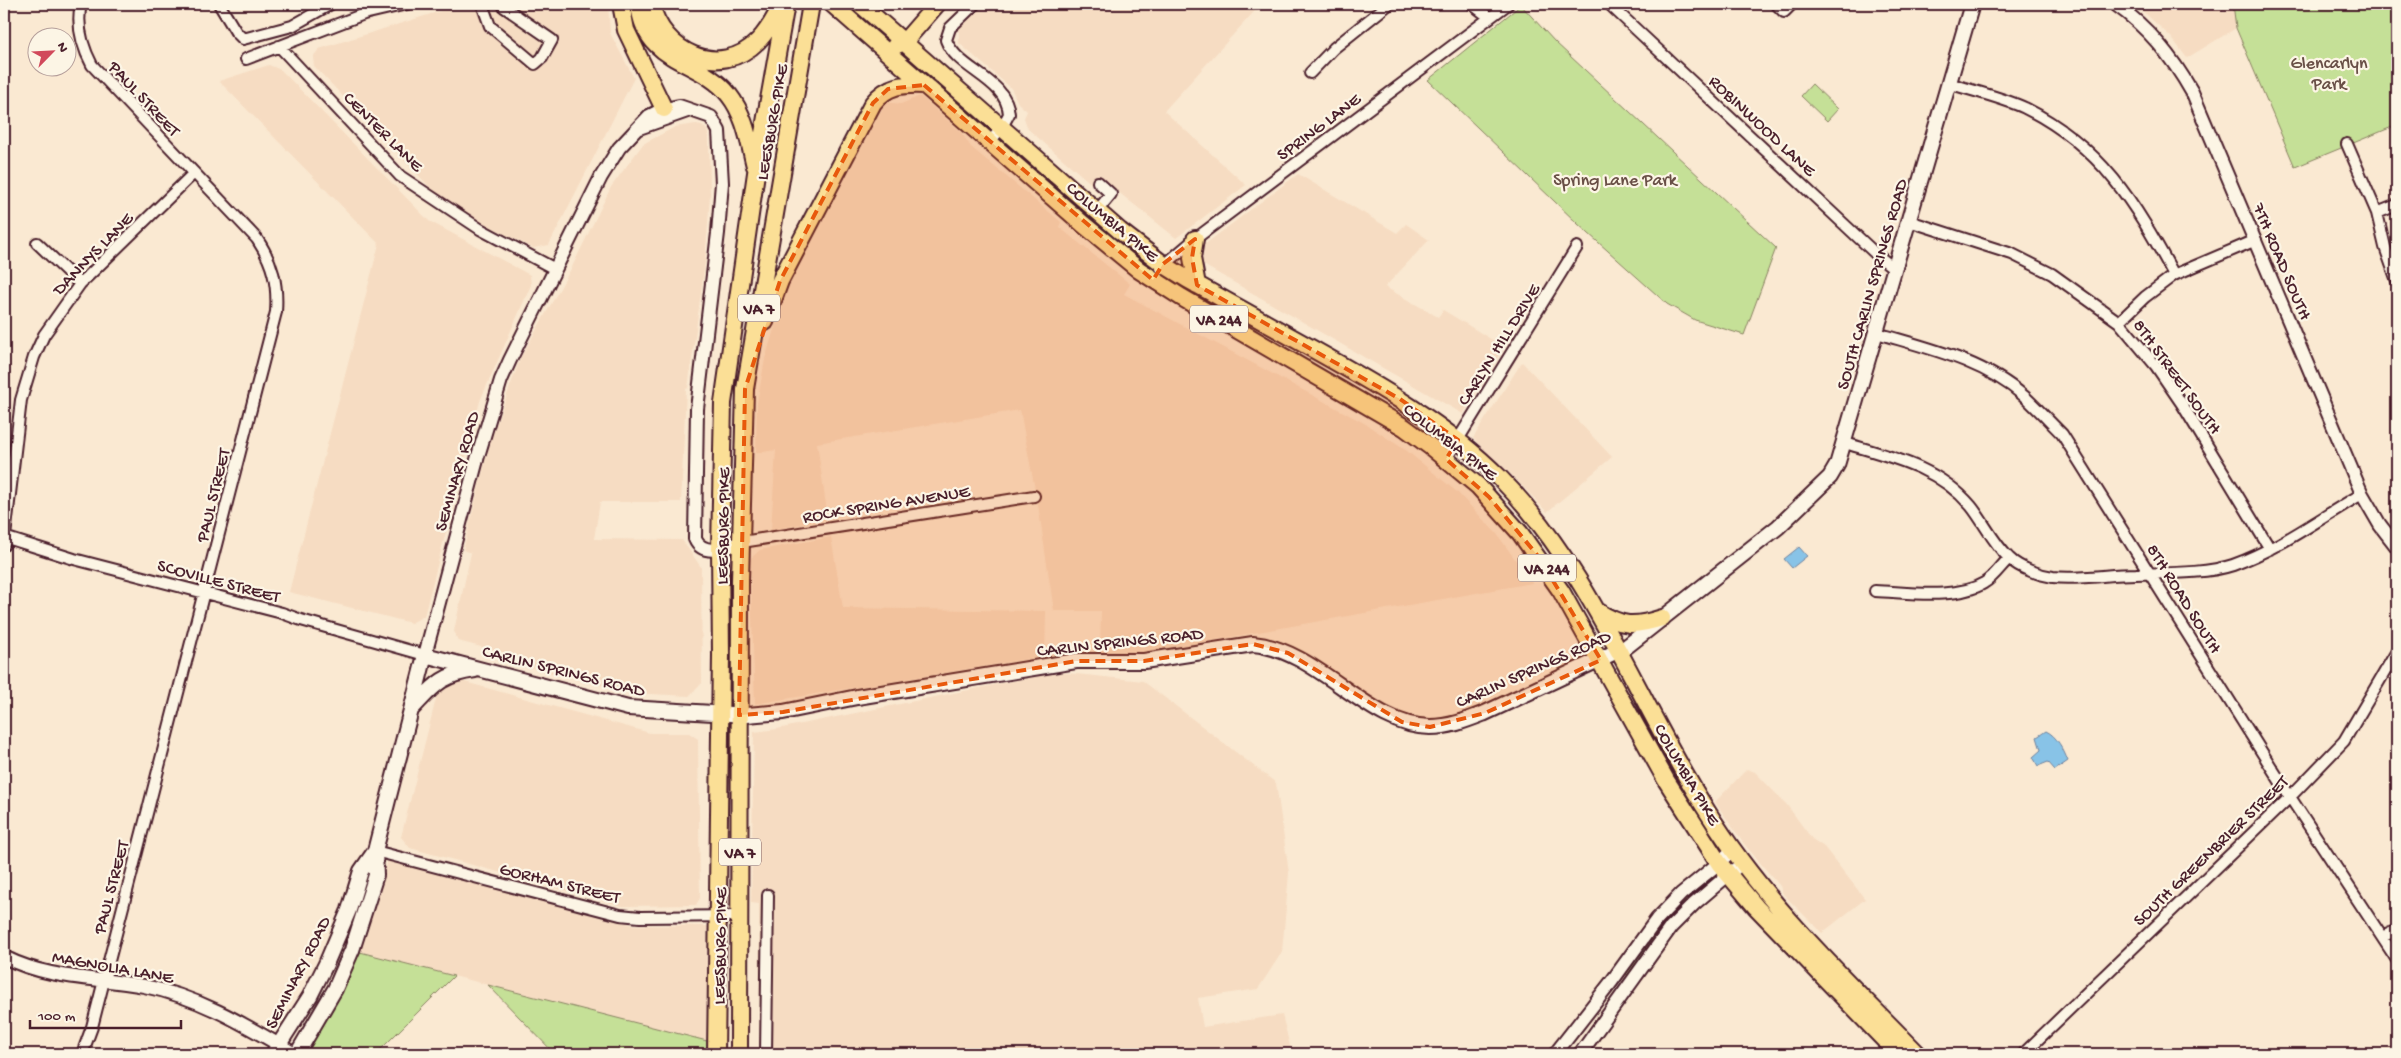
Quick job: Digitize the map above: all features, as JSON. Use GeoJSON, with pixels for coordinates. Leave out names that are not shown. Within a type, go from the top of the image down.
{"type":"FeatureCollection","features":[{"type":"Feature","properties":{"kind":"main road"},"geometry":{"type":"LineString","coordinates":[[620,4],[626,30],[664,109]]}},
{"type":"Feature","properties":{"kind":"main road"},"geometry":{"type":"LineString","coordinates":[[639,4],[644,23],[660,48],[671,57],[714,80],[729,94],[742,118],[756,173]]}},
{"type":"Feature","properties":{"kind":"main road"},"geometry":{"type":"LineString","coordinates":[[651,4],[656,21],[670,41],[690,54],[713,59],[736,55],[758,42],[784,4]]}},
{"type":"Feature","properties":{"kind":"main road","name":"LEESBURG PIKE"},"geometry":{"type":"LineString","coordinates":[[716,1054],[723,403],[756,173],[783,22],[784,4]]}},
{"type":"Feature","properties":{"kind":"main road","name":"LEESBURG PIKE"},"geometry":{"type":"LineString","coordinates":[[739,1054],[739,715],[745,389],[812,4]]}},
{"type":"Feature","properties":{"kind":"main road","name":"COLUMBIA PIKE"},"geometry":{"type":"LineString","coordinates":[[832,4],[1113,249],[1153,280],[1404,427],[1446,459],[1489,497],[1534,551],[1561,591],[1666,780],[1724,869],[1756,907],[1898,1054]]}},
{"type":"Feature","properties":{"kind":"main road","name":"COLUMBIA PIKE"},"geometry":{"type":"LineString","coordinates":[[860,4],[1097,211],[1163,264],[1395,396],[1458,440],[1500,478],[1541,526],[1569,564],[1597,611],[1706,810],[1732,850],[1787,918],[1918,1054]]}},
{"type":"Feature","properties":{"kind":"main road"},"geometry":{"type":"LineString","coordinates":[[882,47],[894,47],[904,42],[936,4]]}},
{"type":"Feature","properties":{"kind":"main road","name":"SOUTH CARLIN SPRINGS ROAD"},"geometry":{"type":"LineString","coordinates":[[1755,543],[1800,507],[1830,477],[1837,465],[1972,4]]}},
{"type":"Feature","properties":{"kind":"main road"},"geometry":{"type":"LineString","coordinates":[[745,389],[766,314],[780,281],[873,103],[881,94],[892,87],[924,85]]}},
{"type":"Feature","properties":{"kind":"main road"},"geometry":{"type":"LineString","coordinates":[[1194,239],[1192,265],[1197,285]]}},
{"type":"Feature","properties":{"kind":"main road","name":"CARLIN SPRINGS ROAD"},"geometry":{"type":"LineString","coordinates":[[425,655],[628,708],[739,715],[783,712],[857,696],[1076,661],[1144,661],[1253,644],[1267,646],[1288,653],[1402,722],[1430,727],[1462,722],[1478,716],[1619,652],[1755,543]]}},
{"type":"Feature","properties":{"kind":"main road"},"geometry":{"type":"LineString","coordinates":[[1597,611],[1613,620],[1630,625],[1662,618]]}},
{"type":"Feature","properties":{"kind":"main road","name":"SEMINARY ROAD"},"geometry":{"type":"LineString","coordinates":[[296,1054],[330,998],[352,950],[376,875],[375,851],[425,655]]}},
{"type":"Feature","properties":{"kind":"main road"},"geometry":{"type":"LineString","coordinates":[[411,711],[442,680],[455,673],[479,670]]}},
{"type":"Feature","properties":{"kind":"main road","name":"SEMINARY ROAD"},"geometry":{"type":"LineString","coordinates":[[277,1050],[326,964],[349,910],[360,871],[375,851]]}},
{"type":"Feature","properties":{"kind":"street","name":"PAUL STREET"},"geometry":{"type":"LineString","coordinates":[[81,4],[79,25],[81,40],[92,66],[257,239],[271,264],[277,293],[276,312],[204,593],[104,980],[82,1054]]}},
{"type":"Feature","properties":{"kind":"street"},"geometry":{"type":"LineString","coordinates":[[219,4],[236,32],[243,39],[292,26],[331,4]]}},
{"type":"Feature","properties":{"kind":"street"},"geometry":{"type":"LineString","coordinates":[[246,59],[364,14],[407,4]]}},
{"type":"Feature","properties":{"kind":"street"},"geometry":{"type":"LineString","coordinates":[[482,4],[490,26],[535,64],[542,58],[552,40],[504,7]]}},
{"type":"Feature","properties":{"kind":"street"},"geometry":{"type":"LineString","coordinates":[[975,4],[950,28],[946,40],[953,51],[1002,94],[1009,112],[1002,128],[990,142]]}},
{"type":"Feature","properties":{"kind":"street"},"geometry":{"type":"LineString","coordinates":[[1310,73],[1334,48],[1389,4]]}},
{"type":"Feature","properties":{"kind":"street"},"geometry":{"type":"LineString","coordinates":[[1472,4],[1489,18]]}},
{"type":"Feature","properties":{"kind":"street","name":"SPRING LANE"},"geometry":{"type":"LineString","coordinates":[[1153,280],[1163,264],[1194,239],[1508,4]]}},
{"type":"Feature","properties":{"kind":"street","name":"ROBINWOOD LANE"},"geometry":{"type":"LineString","coordinates":[[1609,4],[1877,256],[1895,269]]}},
{"type":"Feature","properties":{"kind":"street"},"geometry":{"type":"LineString","coordinates":[[1776,4],[1784,12],[1792,4]]}},
{"type":"Feature","properties":{"kind":"street","name":"7TH ROAD SOUTH"},"geometry":{"type":"LineString","coordinates":[[2115,4],[2133,16],[2161,45],[2178,68],[2192,92],[2362,494],[2380,525],[2397,547]]}},
{"type":"Feature","properties":{"kind":"street","name":"CENTER LANE"},"geometry":{"type":"LineString","coordinates":[[279,46],[400,176],[480,229],[555,269]]}},
{"type":"Feature","properties":{"kind":"street"},"geometry":{"type":"LineString","coordinates":[[1948,83],[2024,108],[2078,141],[2114,178],[2146,222],[2174,275]]}},
{"type":"Feature","properties":{"kind":"street"},"geometry":{"type":"LineString","coordinates":[[664,109],[678,106],[706,114],[715,122],[721,147],[718,233],[697,409],[695,492],[697,543],[706,549],[720,549],[742,542]]}},
{"type":"Feature","properties":{"kind":"street","name":"SEMINARY ROAD"},"geometry":{"type":"LineString","coordinates":[[425,655],[474,470],[501,380],[601,177],[619,148],[648,116],[664,109]]}},
{"type":"Feature","properties":{"kind":"street","name":"SEMINARY ROAD"},"geometry":{"type":"LineString","coordinates":[[638,128],[690,110]]}},
{"type":"Feature","properties":{"kind":"street"},"geometry":{"type":"LineString","coordinates":[[2347,144],[2377,212],[2385,247],[2397,281]]}},
{"type":"Feature","properties":{"kind":"street","name":"DANNYS LANE"},"geometry":{"type":"LineString","coordinates":[[4,540],[22,400],[27,378],[44,335],[80,284],[194,173]]}},
{"type":"Feature","properties":{"kind":"street"},"geometry":{"type":"LineString","coordinates":[[1097,211],[1111,194],[1098,182]]}},
{"type":"Feature","properties":{"kind":"street"},"geometry":{"type":"LineString","coordinates":[[2377,212],[2397,205]]}},
{"type":"Feature","properties":{"kind":"street","name":"8TH STREET SOUTH"},"geometry":{"type":"LineString","coordinates":[[1909,221],[2012,254],[2052,274],[2119,322],[2156,366],[2182,404],[2270,549]]}},
{"type":"Feature","properties":{"kind":"street"},"geometry":{"type":"LineString","coordinates":[[2119,322],[2144,297],[2174,275],[2256,240]]}},
{"type":"Feature","properties":{"kind":"street"},"geometry":{"type":"LineString","coordinates":[[37,242],[80,284]]}},
{"type":"Feature","properties":{"kind":"street","name":"CARLYN HILL DRIVE"},"geometry":{"type":"LineString","coordinates":[[1446,459],[1577,247]]}},
{"type":"Feature","properties":{"kind":"street","name":"8TH ROAD SOUTH"},"geometry":{"type":"LineString","coordinates":[[1877,333],[1935,350],[1978,366],[2023,395],[2062,434],[2152,574],[2290,797],[2397,960]]}},
{"type":"Feature","properties":{"kind":"street"},"geometry":{"type":"LineString","coordinates":[[1845,443],[1908,461],[1934,474],[1955,489],[1972,507],[1989,534],[2009,558],[2026,569],[2052,577],[2091,578],[2170,574],[2232,566],[2270,549],[2362,494]]}},
{"type":"Feature","properties":{"kind":"street","name":"ROCK SPRING AVENUE"},"geometry":{"type":"LineString","coordinates":[[742,542],[1034,496]]}},
{"type":"Feature","properties":{"kind":"street","name":"SCOVILLE STREET"},"geometry":{"type":"LineString","coordinates":[[4,540],[282,613],[425,655]]}},
{"type":"Feature","properties":{"kind":"street"},"geometry":{"type":"LineString","coordinates":[[1875,590],[1933,593],[1960,592],[1984,583],[2009,558]]}},
{"type":"Feature","properties":{"kind":"street","name":"SOUTH GREENBRIER STREET"},"geometry":{"type":"LineString","coordinates":[[2023,1054],[2290,797],[2344,740],[2397,651]]}},
{"type":"Feature","properties":{"kind":"street"},"geometry":{"type":"LineString","coordinates":[[1580,1054],[1670,927],[1724,869],[1732,850]]}},
{"type":"Feature","properties":{"kind":"street","name":"GORHAM STREET"},"geometry":{"type":"LineString","coordinates":[[375,851],[620,915],[640,917],[739,916]]}},
{"type":"Feature","properties":{"kind":"street"},"geometry":{"type":"LineString","coordinates":[[1555,1054],[1612,982],[1658,919],[1681,894],[1724,869],[1742,863]]}},
{"type":"Feature","properties":{"kind":"street"},"geometry":{"type":"LineString","coordinates":[[766,1054],[768,895]]}},
{"type":"Feature","properties":{"kind":"street"},"geometry":{"type":"LineString","coordinates":[[2382,937],[2397,930]]}},
{"type":"Feature","properties":{"kind":"street","name":"MAGNOLIA LANE"},"geometry":{"type":"LineString","coordinates":[[4,957],[44,972],[68,978],[104,980],[159,990],[197,1001],[236,1019],[277,1050],[296,1054]]}},
{"type":"Feature","properties":{"kind":"highlighted area"},"geometry":{"type":"Polygon","coordinates":[[[924,85],[1153,280],[1163,264],[1195,239],[1192,258],[1197,285],[1400,399],[1458,440],[1446,459],[1489,497],[1538,556],[1601,660],[1485,713],[1430,727],[1402,722],[1288,653],[1253,644],[1144,661],[1076,661],[783,712],[739,715],[745,389],[780,281],[873,103],[888,89],[924,85]]]}},
{"type":"Feature","properties":{"kind":"shaded area"},"geometry":{"type":"Polygon","coordinates":[[[463,4],[608,4],[610,33],[634,78],[549,245],[533,248],[448,206],[314,66],[313,57],[319,49],[463,4]]]}},
{"type":"Feature","properties":{"kind":"shaded area"},"geometry":{"type":"Polygon","coordinates":[[[978,4],[1261,4],[1164,111],[1246,185],[1176,238],[1102,179],[1095,187],[1028,129],[1024,118],[1027,111],[1018,103],[1011,88],[959,43],[959,32],[954,27],[978,4]]]}},
{"type":"Feature","properties":{"kind":"shaded area"},"geometry":{"type":"Polygon","coordinates":[[[2135,4],[2233,4],[2236,28],[2187,58],[2171,37],[2135,4]]]}},
{"type":"Feature","properties":{"kind":"shaded area"},"geometry":{"type":"Polygon","coordinates":[[[269,65],[281,70],[429,221],[530,275],[531,285],[480,401],[424,616],[411,623],[289,592],[379,244],[219,81],[269,65]]]}},
{"type":"Feature","properties":{"kind":"shaded area"},"geometry":{"type":"Polygon","coordinates":[[[920,96],[961,132],[971,147],[1061,222],[1059,227],[1130,284],[1124,294],[1364,423],[1407,451],[1457,492],[1497,534],[1532,583],[1142,653],[1100,653],[1101,611],[1054,611],[1039,511],[1020,410],[817,443],[828,519],[771,530],[776,450],[756,453],[757,403],[765,359],[787,287],[886,102],[901,104],[920,96]]]}},
{"type":"Feature","properties":{"kind":"shaded area"},"geometry":{"type":"Polygon","coordinates":[[[702,125],[707,130],[709,138],[710,195],[705,263],[688,388],[686,389],[681,502],[600,502],[594,539],[682,540],[701,567],[702,683],[689,696],[632,693],[529,667],[531,660],[458,641],[454,631],[471,553],[463,550],[490,442],[520,359],[572,267],[611,187],[643,144],[675,127],[702,125]]]}},
{"type":"Feature","properties":{"kind":"shaded area"},"geometry":{"type":"Polygon","coordinates":[[[1298,174],[1397,233],[1406,224],[1429,240],[1385,287],[1438,317],[1443,310],[1504,347],[1463,414],[1200,263],[1198,253],[1204,245],[1298,174]]]}},
{"type":"Feature","properties":{"kind":"shaded area"},"geometry":{"type":"Polygon","coordinates":[[[1522,362],[1612,457],[1547,512],[1508,471],[1505,473],[1473,438],[1522,362]]]}},
{"type":"Feature","properties":{"kind":"shaded area"},"geometry":{"type":"Polygon","coordinates":[[[831,537],[843,608],[1046,611],[1045,656],[755,704],[750,559],[760,550],[831,537]]]}},
{"type":"Feature","properties":{"kind":"shaded area"},"geometry":{"type":"Polygon","coordinates":[[[1057,672],[1143,681],[1276,783],[1289,873],[1282,952],[1258,989],[1198,998],[1203,1027],[1282,1015],[1292,1054],[760,1054],[759,904],[751,903],[754,732],[777,729],[1057,672]]]}},
{"type":"Feature","properties":{"kind":"shaded area"},"geometry":{"type":"Polygon","coordinates":[[[454,679],[650,733],[689,733],[698,739],[700,898],[696,905],[623,906],[410,848],[401,837],[439,687],[454,679]]]}},
{"type":"Feature","properties":{"kind":"shaded area"},"geometry":{"type":"Polygon","coordinates":[[[1747,769],[1755,772],[1787,805],[1812,839],[1824,847],[1865,899],[1822,933],[1783,894],[1780,886],[1744,844],[1715,802],[1747,769]]]}},
{"type":"Feature","properties":{"kind":"shaded area"},"geometry":{"type":"Polygon","coordinates":[[[388,860],[633,925],[708,926],[707,1041],[360,952],[388,860]]]}},
{"type":"Feature","properties":{"kind":"green space","name":"Glencarlyn Park"},"geometry":{"type":"Polygon","coordinates":[[[2233,4],[2397,4],[2397,125],[2295,167],[2236,28],[2233,4]]]}},
{"type":"Feature","properties":{"kind":"green space","name":"Spring Lane Park"},"geometry":{"type":"Polygon","coordinates":[[[1521,5],[1555,42],[1776,248],[1744,335],[1695,320],[1667,304],[1578,224],[1428,80],[1521,5]]]}},
{"type":"Feature","properties":{"kind":"green space"},"geometry":{"type":"Polygon","coordinates":[[[1812,84],[1838,109],[1827,121],[1801,96],[1812,84]]]}},
{"type":"Feature","properties":{"kind":"green space"},"geometry":{"type":"Polygon","coordinates":[[[1708,880],[1709,883],[1666,925],[1629,975],[1623,974],[1667,913],[1708,880]]]}},
{"type":"Feature","properties":{"kind":"green space"},"geometry":{"type":"Polygon","coordinates":[[[360,952],[454,976],[376,1054],[305,1054],[330,1014],[360,952]]]}},
{"type":"Feature","properties":{"kind":"green space"},"geometry":{"type":"Polygon","coordinates":[[[488,985],[707,1041],[706,1054],[555,1054],[488,985]]]}},
{"type":"Feature","properties":{"kind":"water"},"geometry":{"type":"Polygon","coordinates":[[[1799,547],[1807,556],[1792,568],[1784,559],[1799,547]]]}},
{"type":"Feature","properties":{"kind":"water"},"geometry":{"type":"Polygon","coordinates":[[[2046,731],[2050,733],[2062,748],[2068,761],[2055,770],[2048,762],[2038,766],[2033,757],[2041,750],[2037,737],[2046,731]]]}}]}
